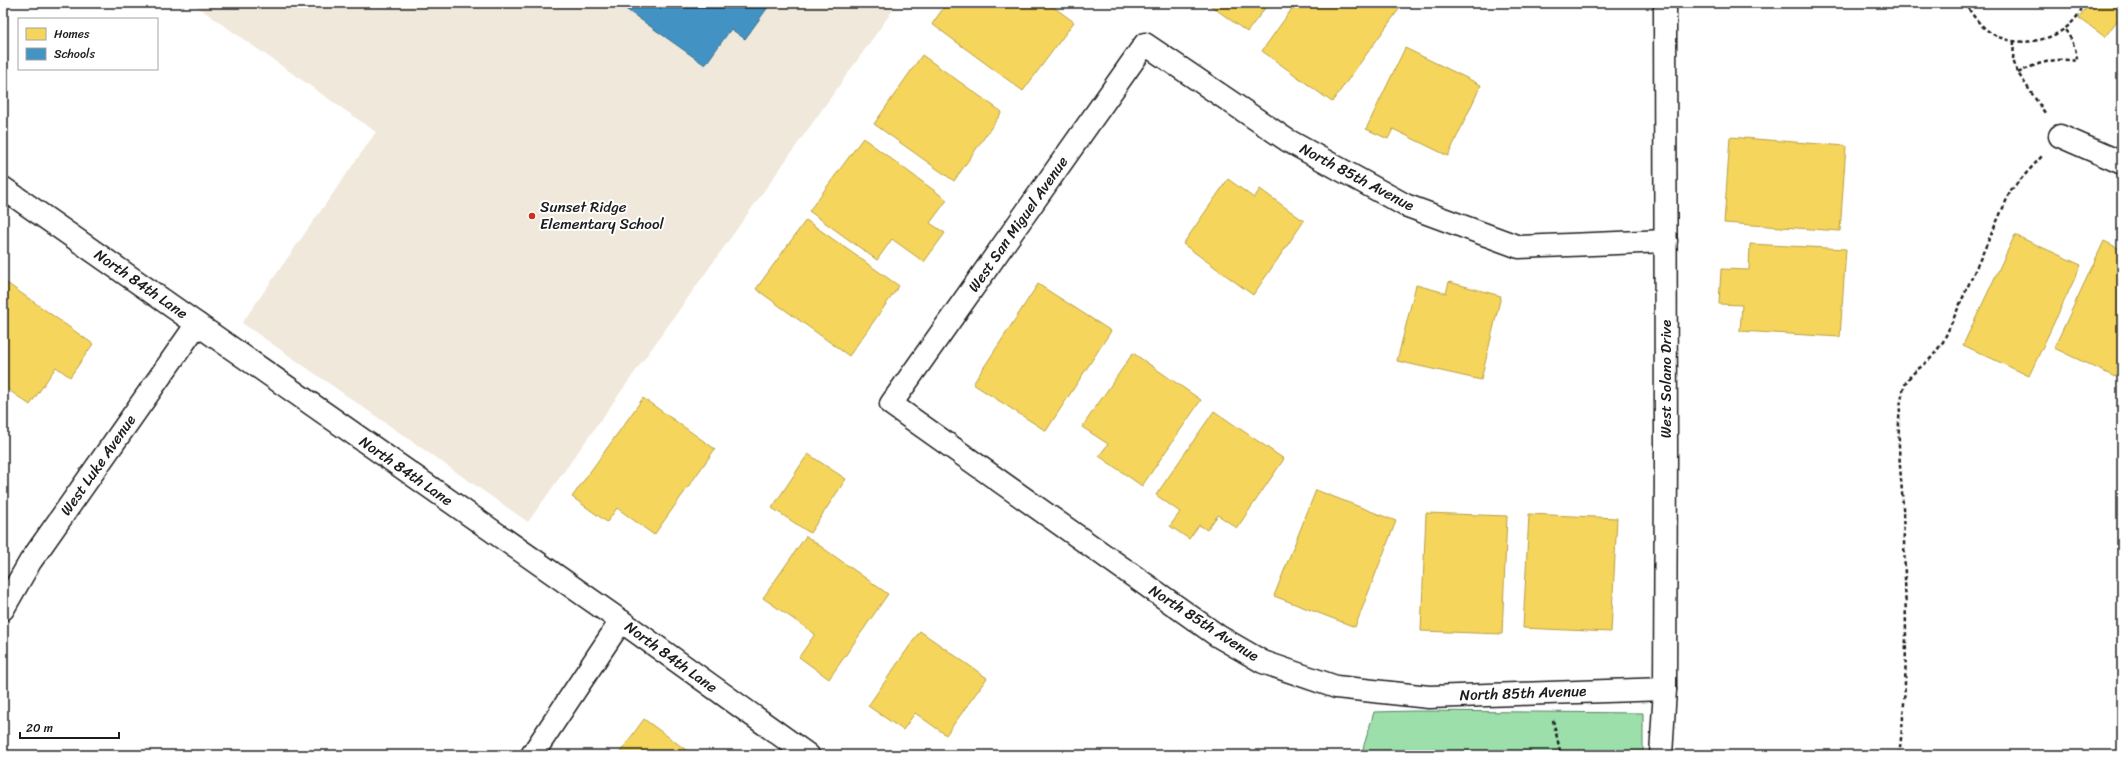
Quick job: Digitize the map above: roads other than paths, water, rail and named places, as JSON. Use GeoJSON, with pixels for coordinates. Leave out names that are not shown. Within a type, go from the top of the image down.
{"type":"FeatureCollection","features":[{"type":"Feature","properties":{"kind":"street","name":"West Solano Drive"},"geometry":{"type":"LineString","coordinates":[[1661,755],[1665,688],[1665,3]]}},
{"type":"Feature","properties":{"kind":"street","name":"North 85th Avenue"},"geometry":{"type":"LineString","coordinates":[[1145,44],[1287,140],[1405,205],[1519,247],[1666,241]]}},
{"type":"Feature","properties":{"kind":"street","name":"West San Miguel Avenue"},"geometry":{"type":"LineString","coordinates":[[891,404],[1145,44]]}},
{"type":"Feature","properties":{"kind":"street"},"geometry":{"type":"LineString","coordinates":[[2060,136],[2122,163]]}},
{"type":"Feature","properties":{"kind":"street","name":"North 84th Lane"},"geometry":{"type":"LineString","coordinates":[[3,188],[621,621],[808,755]]}},
{"type":"Feature","properties":{"kind":"street","name":"West Luke Avenue"},"geometry":{"type":"LineString","coordinates":[[3,609],[30,562],[197,324]]}},
{"type":"Feature","properties":{"kind":"street","name":"North 85th Avenue"},"geometry":{"type":"LineString","coordinates":[[891,404],[1218,636],[1263,662],[1336,687],[1429,697],[1665,688]]}},
{"type":"Feature","properties":{"kind":"street"},"geometry":{"type":"LineString","coordinates":[[532,755],[621,621]]}},
{"type":"Feature","properties":{"kind":"place","name":"Sunset Ridge Elementary School"},"geometry":{"type":"Point","coordinates":[532,216]}}]}
